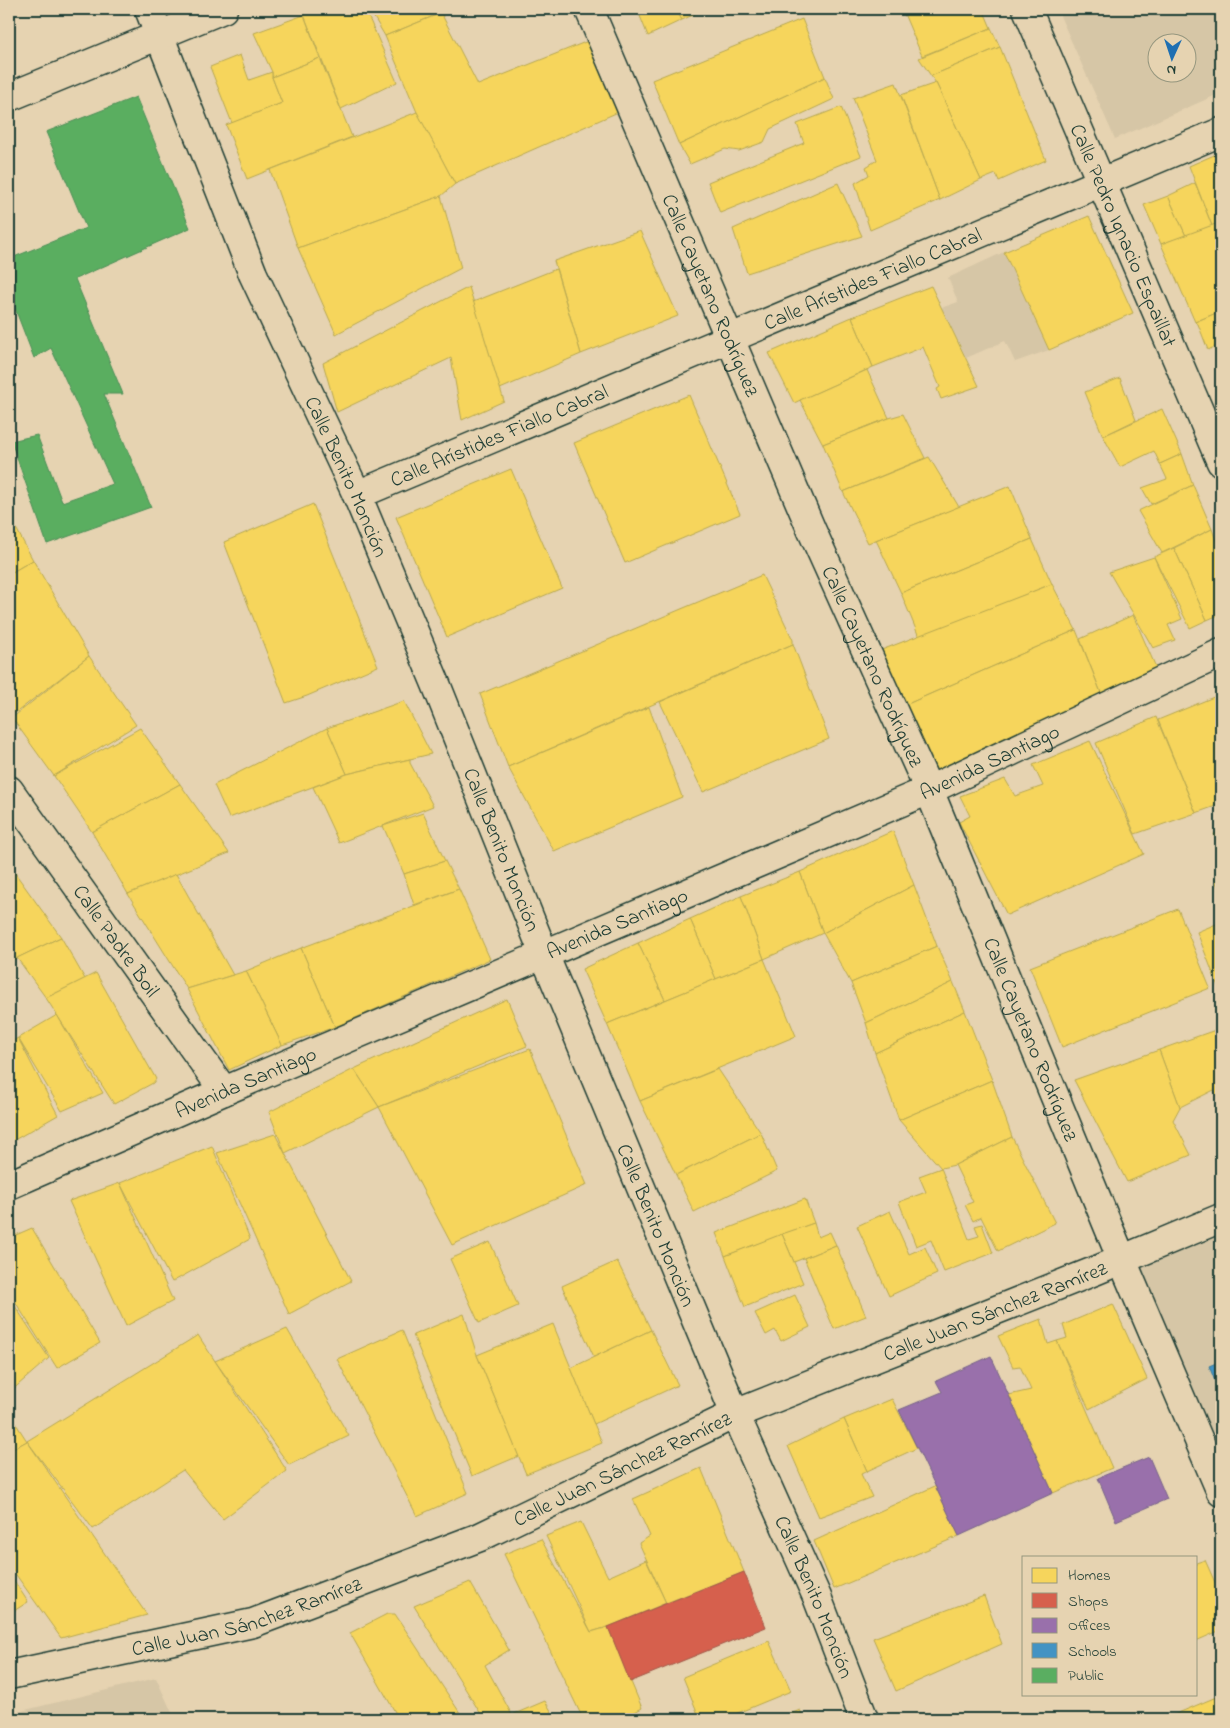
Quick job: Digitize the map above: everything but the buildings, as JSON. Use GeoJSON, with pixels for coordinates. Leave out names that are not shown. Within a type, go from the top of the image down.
{"type":"FeatureCollection","features":[{"type":"Feature","properties":{"kind":"street","name":"Calle Benito Monción"},"geometry":{"type":"LineString","coordinates":[[149,9],[253,274],[356,495],[436,684],[544,954],[735,1414],[816,1597],[864,1719]]}},
{"type":"Feature","properties":{"kind":"street"},"geometry":{"type":"LineString","coordinates":[[9,98],[223,9]]}},
{"type":"Feature","properties":{"kind":"street","name":"Calle Cayetano Rodríguez"},"geometry":{"type":"LineString","coordinates":[[589,9],[812,531],[929,790],[1122,1260],[1221,1492]]}},
{"type":"Feature","properties":{"kind":"street","name":"Calle Pedro Ignacio Espaillat"},"geometry":{"type":"LineString","coordinates":[[1027,9],[1221,462]]}},
{"type":"Feature","properties":{"kind":"street","name":"Calle Arístides Fiallo Cabral"},"geometry":{"type":"LineString","coordinates":[[356,495],[1221,132]]}},
{"type":"Feature","properties":{"kind":"street","name":"Avenida Santiago"},"geometry":{"type":"LineString","coordinates":[[9,1185],[224,1091],[929,790],[1221,653]]}},
{"type":"Feature","properties":{"kind":"street","name":"Calle Padre Boil"},"geometry":{"type":"LineString","coordinates":[[9,790],[224,1091]]}},
{"type":"Feature","properties":{"kind":"street","name":"Calle Juan Sánchez Ramírez"},"geometry":{"type":"LineString","coordinates":[[9,1675],[253,1623],[480,1536],[735,1414],[1122,1260],[1221,1218]]}},
{"type":"Feature","properties":{"kind":"shaded area"},"geometry":{"type":"Polygon","coordinates":[[[1057,9],[1221,9],[1221,93],[1115,139],[1057,9]]]}},
{"type":"Feature","properties":{"kind":"shaded area"},"geometry":{"type":"Polygon","coordinates":[[[1004,252],[1049,350],[1015,362],[1005,341],[966,358],[941,308],[958,302],[948,278],[1004,252]]]}},
{"type":"Feature","properties":{"kind":"shaded area"},"geometry":{"type":"Polygon","coordinates":[[[1221,1229],[1221,1463],[1136,1265],[1221,1229]]]}},
{"type":"Feature","properties":{"kind":"shaded area"},"geometry":{"type":"Polygon","coordinates":[[[156,1678],[175,1719],[9,1719],[9,1714],[156,1678]]]}}]}
